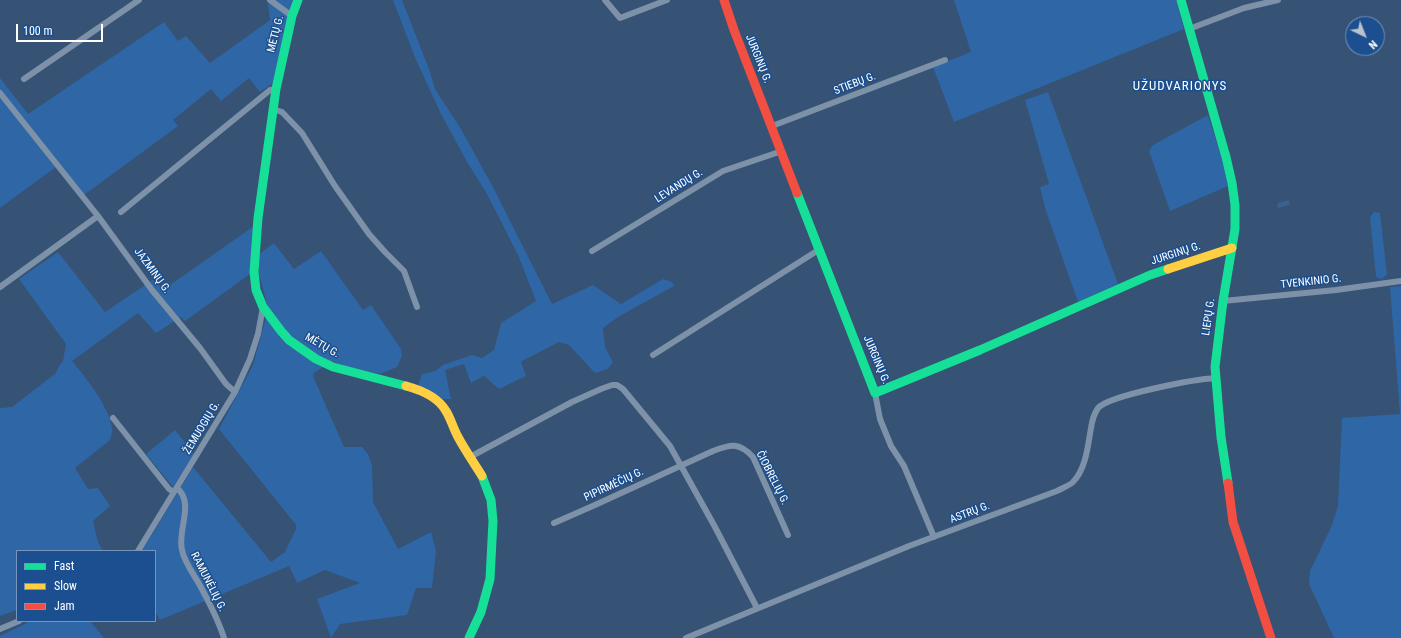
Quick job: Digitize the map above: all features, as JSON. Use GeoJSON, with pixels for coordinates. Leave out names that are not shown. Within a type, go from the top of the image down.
{"type":"FeatureCollection","features":[{"type":"Feature","properties":{"kind":"street"},"geometry":{"type":"LineString","coordinates":[[24,79],[139,0]]}},
{"type":"Feature","properties":{"kind":"street"},"geometry":{"type":"LineString","coordinates":[[270,0],[292,16]]}},
{"type":"Feature","properties":{"kind":"street","name":"MĖTŲ G."},"geometry":{"type":"LineString","coordinates":[[298,0],[292,16],[276,89],[259,205],[254,272],[256,290],[263,307],[289,340],[316,359],[333,367],[417,389],[442,404],[458,437],[485,482],[491,500],[493,521],[490,579],[482,612],[470,638]]}},
{"type":"Feature","properties":{"kind":"street"},"geometry":{"type":"LineString","coordinates":[[604,0],[620,18],[667,0]]}},
{"type":"Feature","properties":{"kind":"street","name":"JURGINŲ G."},"geometry":{"type":"LineString","coordinates":[[724,0],[734,30],[875,393],[980,350],[1150,275],[1232,248]]}},
{"type":"Feature","properties":{"kind":"street","name":"LIEPŲ G."},"geometry":{"type":"LineString","coordinates":[[1181,0],[1226,157],[1232,183],[1235,229],[1223,301],[1215,367],[1221,437],[1233,522],[1271,638]]}},
{"type":"Feature","properties":{"kind":"street"},"geometry":{"type":"LineString","coordinates":[[1189,29],[1244,8],[1278,0]]}},
{"type":"Feature","properties":{"kind":"street","name":"STIEBŲ G."},"geometry":{"type":"LineString","coordinates":[[772,126],[945,60]]}},
{"type":"Feature","properties":{"kind":"street"},"geometry":{"type":"LineString","coordinates":[[122,212],[270,90],[276,89]]}},
{"type":"Feature","properties":{"kind":"street","name":"JAZMINŲ G."},"geometry":{"type":"LineString","coordinates":[[0,93],[98,216],[152,290],[200,348],[226,384],[235,392]]}},
{"type":"Feature","properties":{"kind":"street"},"geometry":{"type":"LineString","coordinates":[[273,109],[282,112],[302,133],[335,186],[369,234],[404,271],[417,307]]}},
{"type":"Feature","properties":{"kind":"street","name":"LEVANDŲ G."},"geometry":{"type":"LineString","coordinates":[[592,251],[723,171],[782,151]]}},
{"type":"Feature","properties":{"kind":"street"},"geometry":{"type":"LineString","coordinates":[[0,287],[98,216]]}},
{"type":"Feature","properties":{"kind":"street"},"geometry":{"type":"LineString","coordinates":[[653,355],[820,249]]}},
{"type":"Feature","properties":{"kind":"street","name":"TVENKINIO G."},"geometry":{"type":"LineString","coordinates":[[1223,301],[1336,290],[1401,281]]}},
{"type":"Feature","properties":{"kind":"street","name":"ŽEMUOGIŲ G."},"geometry":{"type":"LineString","coordinates":[[139,550],[235,392],[253,351],[263,307]]}},
{"type":"Feature","properties":{"kind":"street","name":"ASTRŲ G."},"geometry":{"type":"LineString","coordinates":[[686,638],[934,537],[1057,491],[1072,483],[1080,473],[1086,453],[1093,418],[1097,409],[1103,404],[1118,398],[1163,387],[1199,379],[1216,378]]}},
{"type":"Feature","properties":{"kind":"street"},"geometry":{"type":"LineString","coordinates":[[470,457],[572,402],[612,385],[617,385],[670,446],[716,527],[757,608]]}},
{"type":"Feature","properties":{"kind":"street"},"geometry":{"type":"LineString","coordinates":[[875,393],[880,419],[891,446],[904,466],[934,537]]}},
{"type":"Feature","properties":{"kind":"street","name":"RAMUNĖLIŲ G."},"geometry":{"type":"LineString","coordinates":[[113,418],[169,489],[182,492],[186,504],[180,545],[183,555],[205,594],[224,638]]}},
{"type":"Feature","properties":{"kind":"street","name":"ČIOBRELIŲ G."},"geometry":{"type":"LineString","coordinates":[[681,465],[727,446],[734,445],[745,449],[752,457],[788,535]]}},
{"type":"Feature","properties":{"kind":"street","name":"PIPIRMĖČIŲ G."},"geometry":{"type":"LineString","coordinates":[[554,522],[595,505],[681,465]]}},
{"type":"Feature","properties":{"kind":"street"},"geometry":{"type":"LineString","coordinates":[[0,629],[17,622]]}},
{"type":"Feature","properties":{"kind":"shaded area"},"geometry":{"type":"Polygon","coordinates":[[[273,0],[294,0],[285,28],[273,83],[260,92],[249,78],[221,101],[211,89],[173,120],[178,126],[80,198],[56,167],[0,208],[0,78],[28,114],[164,22],[178,41],[186,36],[210,63],[270,20],[268,4],[273,0]]]}},
{"type":"Feature","properties":{"kind":"shaded area"},"geometry":{"type":"Polygon","coordinates":[[[393,0],[402,0],[429,69],[435,89],[461,129],[494,189],[552,304],[593,285],[621,304],[663,279],[672,282],[674,286],[618,317],[603,328],[605,347],[613,362],[608,369],[595,373],[569,345],[559,342],[521,362],[526,376],[499,389],[484,376],[471,383],[464,364],[445,370],[451,399],[440,399],[426,388],[418,386],[422,374],[435,371],[443,365],[472,355],[482,358],[494,350],[501,323],[536,301],[518,255],[487,194],[467,162],[441,114],[416,60],[393,0]]]}},
{"type":"Feature","properties":{"kind":"shaded area"},"geometry":{"type":"Polygon","coordinates":[[[954,0],[1176,0],[1184,29],[954,122],[933,67],[971,52],[954,0]]]}},
{"type":"Feature","properties":{"kind":"shaded area"},"geometry":{"type":"Polygon","coordinates":[[[1048,92],[1118,284],[1078,302],[1046,211],[1040,187],[1049,184],[1025,100],[1048,92]]]}},
{"type":"Feature","properties":{"kind":"shaded area"},"geometry":{"type":"Polygon","coordinates":[[[1208,115],[1221,156],[1228,186],[1170,211],[1149,151],[1153,145],[1208,115]]]}},
{"type":"Feature","properties":{"kind":"shaded area"},"geometry":{"type":"Polygon","coordinates":[[[1289,200],[1289,205],[1278,208],[1278,203],[1289,200]]]}},
{"type":"Feature","properties":{"kind":"shaded area"},"geometry":{"type":"Polygon","coordinates":[[[1374,212],[1380,213],[1387,274],[1382,279],[1376,277],[1370,217],[1374,212]]]}},
{"type":"Feature","properties":{"kind":"shaded area"},"geometry":{"type":"Polygon","coordinates":[[[254,226],[250,274],[185,321],[181,317],[156,333],[138,313],[72,361],[102,402],[112,428],[110,440],[75,468],[88,489],[98,488],[110,506],[93,521],[98,542],[102,550],[16,550],[16,610],[0,616],[0,408],[12,407],[56,373],[63,361],[66,344],[19,279],[58,252],[105,312],[154,279],[163,290],[254,226]]]}},
{"type":"Feature","properties":{"kind":"shaded area"},"geometry":{"type":"Polygon","coordinates":[[[274,243],[294,269],[321,251],[363,310],[371,305],[401,349],[402,356],[397,367],[380,374],[344,366],[332,361],[314,373],[313,376],[344,447],[362,447],[368,454],[372,466],[373,502],[398,549],[431,532],[436,551],[432,588],[416,588],[407,615],[340,624],[331,638],[317,599],[360,583],[325,570],[297,583],[289,566],[160,620],[156,613],[156,550],[142,550],[193,467],[271,562],[285,552],[296,529],[296,525],[219,429],[253,365],[266,318],[267,304],[259,274],[259,254],[274,243]]]}},
{"type":"Feature","properties":{"kind":"shaded area"},"geometry":{"type":"Polygon","coordinates":[[[1401,286],[1401,638],[1334,638],[1309,584],[1310,571],[1332,525],[1338,506],[1342,418],[1400,414],[1390,287],[1401,286]]]}},
{"type":"Feature","properties":{"kind":"shaded area"},"geometry":{"type":"Polygon","coordinates":[[[175,430],[194,454],[173,487],[146,454],[175,430]]]}},
{"type":"Feature","properties":{"kind":"shaded area"},"geometry":{"type":"Polygon","coordinates":[[[29,622],[91,622],[104,638],[0,638],[0,636],[29,622]]]}},
{"type":"Feature","properties":{"kind":"traffic: fast"},"geometry":{"type":"LineString","coordinates":[[298,0],[292,16],[276,89],[258,218],[254,272],[256,290],[263,307],[281,331],[289,340],[316,359],[333,367],[406,386]]}},
{"type":"Feature","properties":{"kind":"traffic: fast"},"geometry":{"type":"LineString","coordinates":[[1181,0],[1226,157],[1235,205],[1235,229],[1223,301],[1215,367],[1221,437],[1228,483]]}},
{"type":"Feature","properties":{"kind":"traffic: fast"},"geometry":{"type":"LineString","coordinates":[[797,193],[875,393],[980,350],[1150,275],[1168,269]]}},
{"type":"Feature","properties":{"kind":"traffic: fast"},"geometry":{"type":"LineString","coordinates":[[469,638],[481,612],[490,579],[493,521],[491,500],[482,476]]}},
{"type":"Feature","properties":{"kind":"traffic: slow"},"geometry":{"type":"LineString","coordinates":[[1168,269],[1232,248]]}},
{"type":"Feature","properties":{"kind":"traffic: slow"},"geometry":{"type":"LineString","coordinates":[[406,386],[429,395],[443,406],[456,434],[482,476]]}},
{"type":"Feature","properties":{"kind":"traffic: jam"},"geometry":{"type":"LineString","coordinates":[[724,0],[734,30],[797,193]]}},
{"type":"Feature","properties":{"kind":"traffic: jam"},"geometry":{"type":"LineString","coordinates":[[1228,483],[1233,522],[1271,638]]}},
{"type":"Feature","properties":{"kind":"district","name":"UŽUDVARIONYS"},"geometry":{"type":"Point","coordinates":[1180,87]}}]}
